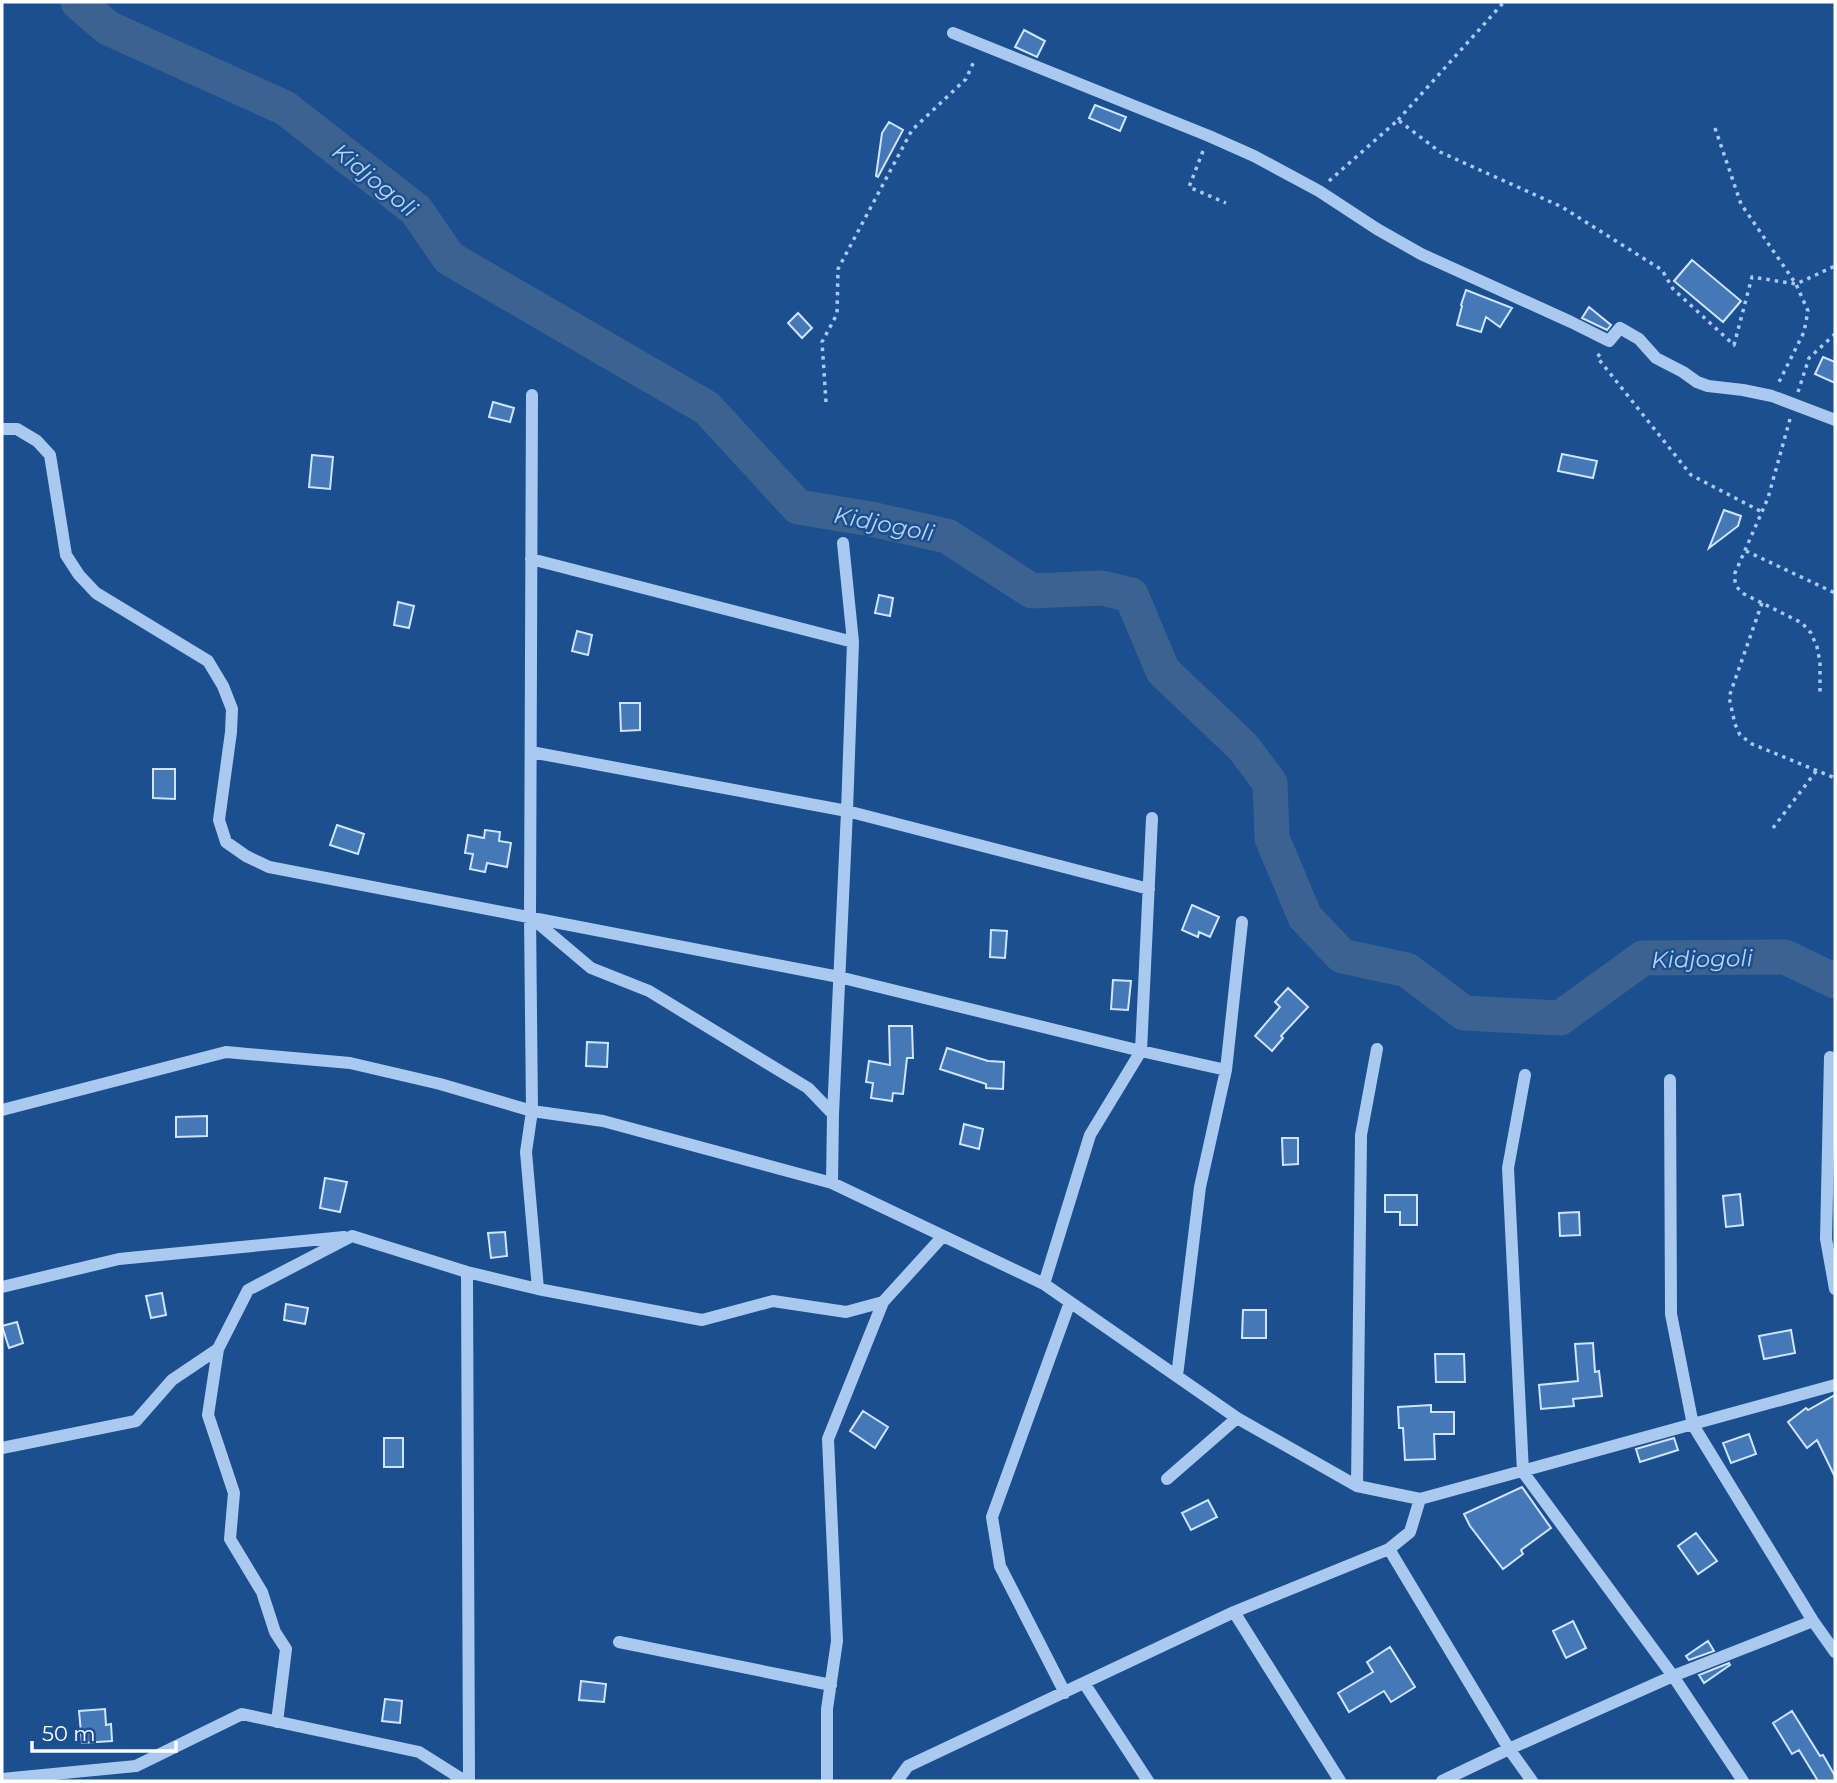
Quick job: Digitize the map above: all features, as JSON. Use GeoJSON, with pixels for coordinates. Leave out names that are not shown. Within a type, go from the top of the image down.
{"type":"FeatureCollection","features":[{"type":"Feature","properties":{"kind":"street"},"geometry":{"type":"LineString","coordinates":[[953,33],[1254,156],[1319,191],[1421,254],[1609,341],[1620,328],[1639,339],[1656,358],[1697,382],[1772,396],[1835,420]]}},
{"type":"Feature","properties":{"kind":"street"},"geometry":{"type":"LineString","coordinates":[[532,395],[532,1111],[526,1152],[538,1289]]}},
{"type":"Feature","properties":{"kind":"street"},"geometry":{"type":"LineString","coordinates":[[2,429],[17,429],[44,447],[50,455],[66,555],[79,575],[96,593],[208,661],[223,686],[232,709],[219,820],[226,842],[246,856],[269,867],[839,978],[1226,1070]]}},
{"type":"Feature","properties":{"kind":"street"},"geometry":{"type":"LineString","coordinates":[[832,1183],[853,642],[843,543]]}},
{"type":"Feature","properties":{"kind":"street"},"geometry":{"type":"LineString","coordinates":[[531,559],[853,642]]}},
{"type":"Feature","properties":{"kind":"street"},"geometry":{"type":"LineString","coordinates":[[531,752],[847,811],[1149,889]]}},
{"type":"Feature","properties":{"kind":"street"},"geometry":{"type":"LineString","coordinates":[[1044,1284],[1090,1135],[1141,1051],[1152,818]]}},
{"type":"Feature","properties":{"kind":"street"},"geometry":{"type":"LineString","coordinates":[[530,916],[591,968],[649,991],[808,1088],[833,1115]]}},
{"type":"Feature","properties":{"kind":"street"},"geometry":{"type":"LineString","coordinates":[[1177,1376],[1200,1187],[1226,1070],[1242,922]]}},
{"type":"Feature","properties":{"kind":"street"},"geometry":{"type":"LineString","coordinates":[[1357,1486],[1361,1135],[1377,1049]]}},
{"type":"Feature","properties":{"kind":"street"},"geometry":{"type":"LineString","coordinates":[[2,1110],[226,1052],[350,1063],[440,1084],[532,1111],[603,1121],[832,1183],[1044,1284],[1237,1418],[1357,1486],[1420,1499],[1835,1385]]}},
{"type":"Feature","properties":{"kind":"street"},"geometry":{"type":"LineString","coordinates":[[1830,1057],[1826,1239],[1835,1289]]}},
{"type":"Feature","properties":{"kind":"street"},"geometry":{"type":"LineString","coordinates":[[1525,1076],[1508,1168],[1523,1472],[1673,1676],[1743,1781]]}},
{"type":"Feature","properties":{"kind":"street"},"geometry":{"type":"LineString","coordinates":[[1670,1080],[1671,1314],[1693,1425],[1813,1621],[1835,1652]]}},
{"type":"Feature","properties":{"kind":"street"},"geometry":{"type":"LineString","coordinates":[[2,1287],[119,1259],[352,1236],[467,1272],[538,1289],[702,1320],[773,1301],[846,1312],[883,1302]]}},
{"type":"Feature","properties":{"kind":"street"},"geometry":{"type":"LineString","coordinates":[[276,1722],[286,1650],[275,1632],[261,1592],[230,1539],[234,1493],[208,1415],[218,1349],[248,1290],[352,1236]]}},
{"type":"Feature","properties":{"kind":"street"},"geometry":{"type":"LineString","coordinates":[[827,1781],[827,1709],[837,1641],[828,1439],[883,1302],[943,1236]]}},
{"type":"Feature","properties":{"kind":"street"},"geometry":{"type":"LineString","coordinates":[[467,1272],[467,1781]]}},
{"type":"Feature","properties":{"kind":"street"},"geometry":{"type":"LineString","coordinates":[[1065,1693],[1000,1566],[992,1517],[1070,1302]]}},
{"type":"Feature","properties":{"kind":"street"},"geometry":{"type":"LineString","coordinates":[[2,1448],[136,1421],[172,1380],[218,1349]]}},
{"type":"Feature","properties":{"kind":"street"},"geometry":{"type":"LineString","coordinates":[[1167,1479],[1237,1418]]}},
{"type":"Feature","properties":{"kind":"street"},"geometry":{"type":"LineString","coordinates":[[897,1781],[908,1766],[1234,1612],[1389,1549],[1410,1532],[1420,1499]]}},
{"type":"Feature","properties":{"kind":"street"},"geometry":{"type":"LineString","coordinates":[[1389,1549],[1509,1749],[1532,1781]]}},
{"type":"Feature","properties":{"kind":"street"},"geometry":{"type":"LineString","coordinates":[[1234,1612],[1340,1781]]}},
{"type":"Feature","properties":{"kind":"street"},"geometry":{"type":"LineString","coordinates":[[1442,1781],[1673,1676],[1813,1621]]}},
{"type":"Feature","properties":{"kind":"street"},"geometry":{"type":"LineString","coordinates":[[619,1642],[831,1685]]}},
{"type":"Feature","properties":{"kind":"street"},"geometry":{"type":"LineString","coordinates":[[1084,1683],[1149,1781]]}},
{"type":"Feature","properties":{"kind":"street"},"geometry":{"type":"LineString","coordinates":[[2,1779],[136,1766],[242,1714],[419,1752],[467,1781]]}},
{"type":"Feature","properties":{"kind":"street"},"geometry":{"type":"LineString","coordinates":[[135,1781],[136,1766]]}},
{"type":"Feature","properties":{"kind":"path"},"geometry":{"type":"LineString","coordinates":[[1319,191],[1398,120],[1504,2]]}},
{"type":"Feature","properties":{"kind":"path"},"geometry":{"type":"LineString","coordinates":[[826,402],[822,342],[837,314],[838,269],[912,130],[966,79],[981,44]]}},
{"type":"Feature","properties":{"kind":"path"},"geometry":{"type":"LineString","coordinates":[[1398,120],[1440,152],[1562,207],[1662,270],[1674,289],[1734,345],[1752,278],[1796,284],[1835,266]]}},
{"type":"Feature","properties":{"kind":"path"},"geometry":{"type":"LineString","coordinates":[[1715,128],[1741,204],[1796,284],[1808,311],[1804,332],[1772,396]]}},
{"type":"Feature","properties":{"kind":"path"},"geometry":{"type":"LineString","coordinates":[[1209,136],[1189,187],[1226,203]]}},
{"type":"Feature","properties":{"kind":"path"},"geometry":{"type":"LineString","coordinates":[[1820,695],[1820,662],[1811,633],[1802,623],[1744,594],[1736,587],[1735,573],[1768,498],[1809,358],[1835,334]]}},
{"type":"Feature","properties":{"kind":"path"},"geometry":{"type":"LineString","coordinates":[[1609,341],[1597,357],[1691,475],[1762,512]]}},
{"type":"Feature","properties":{"kind":"path"},"geometry":{"type":"LineString","coordinates":[[1746,551],[1835,593]]}},
{"type":"Feature","properties":{"kind":"path"},"geometry":{"type":"LineString","coordinates":[[1762,603],[1729,697],[1735,724],[1740,735],[1752,744],[1835,778]]}},
{"type":"Feature","properties":{"kind":"path"},"geometry":{"type":"LineString","coordinates":[[1773,828],[1817,770]]}},
{"type":"Feature","properties":{"kind":"building"},"geometry":{"type":"Polygon","coordinates":[[[1024,30],[1045,41],[1037,57],[1015,47],[1024,30]]]}},
{"type":"Feature","properties":{"kind":"building"},"geometry":{"type":"Polygon","coordinates":[[[1095,105],[1126,117],[1120,131],[1089,118],[1095,105]]]}},
{"type":"Feature","properties":{"kind":"building"},"geometry":{"type":"Polygon","coordinates":[[[889,122],[903,130],[878,177],[882,133],[889,122]]]}},
{"type":"Feature","properties":{"kind":"building"},"geometry":{"type":"Polygon","coordinates":[[[1692,260],[1741,301],[1723,322],[1674,281],[1692,260]]]}},
{"type":"Feature","properties":{"kind":"building"},"geometry":{"type":"Polygon","coordinates":[[[1466,290],[1512,308],[1500,327],[1486,317],[1481,332],[1457,325],[1466,290]]]}},
{"type":"Feature","properties":{"kind":"building"},"geometry":{"type":"Polygon","coordinates":[[[1589,307],[1611,325],[1607,330],[1582,318],[1589,307]]]}},
{"type":"Feature","properties":{"kind":"building"},"geometry":{"type":"Polygon","coordinates":[[[798,313],[812,328],[802,338],[788,323],[798,313]]]}},
{"type":"Feature","properties":{"kind":"building"},"geometry":{"type":"Polygon","coordinates":[[[1823,357],[1835,362],[1835,383],[1815,374],[1823,357]]]}},
{"type":"Feature","properties":{"kind":"building"},"geometry":{"type":"Polygon","coordinates":[[[493,402],[514,408],[510,422],[489,417],[493,402]]]}},
{"type":"Feature","properties":{"kind":"building"},"geometry":{"type":"Polygon","coordinates":[[[1562,454],[1597,461],[1593,478],[1558,471],[1562,454]]]}},
{"type":"Feature","properties":{"kind":"building"},"geometry":{"type":"Polygon","coordinates":[[[312,455],[333,457],[330,489],[309,487],[312,455]]]}},
{"type":"Feature","properties":{"kind":"building"},"geometry":{"type":"Polygon","coordinates":[[[1724,510],[1741,516],[1738,526],[1709,548],[1724,510]]]}},
{"type":"Feature","properties":{"kind":"building"},"geometry":{"type":"Polygon","coordinates":[[[879,595],[893,598],[890,616],[875,613],[879,595]]]}},
{"type":"Feature","properties":{"kind":"building"},"geometry":{"type":"Polygon","coordinates":[[[398,602],[414,606],[409,628],[394,625],[398,602]]]}},
{"type":"Feature","properties":{"kind":"building"},"geometry":{"type":"Polygon","coordinates":[[[577,631],[592,635],[588,655],[572,651],[577,631]]]}},
{"type":"Feature","properties":{"kind":"building"},"geometry":{"type":"Polygon","coordinates":[[[620,703],[640,703],[640,730],[621,731],[620,703]]]}},
{"type":"Feature","properties":{"kind":"building"},"geometry":{"type":"Polygon","coordinates":[[[153,769],[175,769],[175,799],[153,798],[153,769]]]}},
{"type":"Feature","properties":{"kind":"building"},"geometry":{"type":"Polygon","coordinates":[[[337,825],[364,834],[358,854],[330,845],[337,825]]]}},
{"type":"Feature","properties":{"kind":"building"},"geometry":{"type":"Polygon","coordinates":[[[485,830],[500,832],[499,841],[511,843],[507,867],[487,863],[485,872],[470,869],[473,854],[465,853],[468,835],[484,838],[485,830]]]}},
{"type":"Feature","properties":{"kind":"building"},"geometry":{"type":"Polygon","coordinates":[[[1192,905],[1219,917],[1210,937],[1199,932],[1198,937],[1182,930],[1192,905]]]}},
{"type":"Feature","properties":{"kind":"building"},"geometry":{"type":"Polygon","coordinates":[[[991,930],[1007,931],[1005,958],[990,957],[991,930]]]}},
{"type":"Feature","properties":{"kind":"building"},"geometry":{"type":"Polygon","coordinates":[[[1113,980],[1131,981],[1128,1010],[1111,1009],[1113,980]]]}},
{"type":"Feature","properties":{"kind":"building"},"geometry":{"type":"Polygon","coordinates":[[[1288,988],[1308,1007],[1281,1036],[1283,1038],[1272,1051],[1255,1036],[1280,1007],[1275,1002],[1288,988]]]}},
{"type":"Feature","properties":{"kind":"building"},"geometry":{"type":"Polygon","coordinates":[[[889,1026],[912,1026],[913,1058],[907,1058],[903,1094],[893,1093],[892,1101],[871,1098],[873,1083],[866,1082],[869,1061],[890,1065],[889,1026]]]}},
{"type":"Feature","properties":{"kind":"building"},"geometry":{"type":"Polygon","coordinates":[[[587,1042],[608,1043],[607,1067],[586,1066],[587,1042]]]}},
{"type":"Feature","properties":{"kind":"building"},"geometry":{"type":"Polygon","coordinates":[[[947,1048],[988,1061],[1004,1062],[1003,1089],[986,1088],[986,1084],[940,1069],[947,1048]]]}},
{"type":"Feature","properties":{"kind":"building"},"geometry":{"type":"Polygon","coordinates":[[[207,1116],[207,1136],[176,1137],[176,1117],[207,1116]]]}},
{"type":"Feature","properties":{"kind":"building"},"geometry":{"type":"Polygon","coordinates":[[[964,1124],[983,1129],[979,1149],[960,1144],[964,1124]]]}},
{"type":"Feature","properties":{"kind":"building"},"geometry":{"type":"Polygon","coordinates":[[[1282,1138],[1298,1138],[1298,1164],[1283,1165],[1282,1138]]]}},
{"type":"Feature","properties":{"kind":"building"},"geometry":{"type":"Polygon","coordinates":[[[325,1178],[347,1182],[340,1212],[320,1208],[325,1178]]]}},
{"type":"Feature","properties":{"kind":"building"},"geometry":{"type":"Polygon","coordinates":[[[1740,1194],[1743,1225],[1726,1227],[1723,1196],[1740,1194]]]}},
{"type":"Feature","properties":{"kind":"building"},"geometry":{"type":"Polygon","coordinates":[[[1385,1195],[1417,1195],[1417,1225],[1400,1225],[1400,1212],[1385,1212],[1385,1195]]]}},
{"type":"Feature","properties":{"kind":"building"},"geometry":{"type":"Polygon","coordinates":[[[1579,1212],[1580,1235],[1560,1236],[1559,1213],[1579,1212]]]}},
{"type":"Feature","properties":{"kind":"building"},"geometry":{"type":"Polygon","coordinates":[[[505,1232],[507,1256],[491,1258],[488,1233],[505,1232]]]}},
{"type":"Feature","properties":{"kind":"building"},"geometry":{"type":"Polygon","coordinates":[[[162,1293],[166,1315],[151,1318],[146,1296],[162,1293]]]}},
{"type":"Feature","properties":{"kind":"building"},"geometry":{"type":"Polygon","coordinates":[[[286,1304],[308,1308],[305,1324],[284,1320],[286,1304]]]}},
{"type":"Feature","properties":{"kind":"building"},"geometry":{"type":"Polygon","coordinates":[[[1243,1310],[1266,1310],[1266,1338],[1242,1338],[1243,1310]]]}},
{"type":"Feature","properties":{"kind":"building"},"geometry":{"type":"Polygon","coordinates":[[[17,1322],[23,1343],[9,1348],[2,1326],[17,1322]]]}},
{"type":"Feature","properties":{"kind":"building"},"geometry":{"type":"Polygon","coordinates":[[[1791,1330],[1795,1353],[1764,1359],[1759,1336],[1791,1330]]]}},
{"type":"Feature","properties":{"kind":"building"},"geometry":{"type":"Polygon","coordinates":[[[1593,1343],[1595,1372],[1599,1371],[1602,1396],[1573,1399],[1574,1406],[1541,1409],[1539,1385],[1578,1381],[1575,1344],[1593,1343]]]}},
{"type":"Feature","properties":{"kind":"building"},"geometry":{"type":"Polygon","coordinates":[[[1435,1354],[1464,1354],[1465,1382],[1436,1382],[1435,1354]]]}},
{"type":"Feature","properties":{"kind":"building"},"geometry":{"type":"Polygon","coordinates":[[[1835,1395],[1835,1477],[1817,1440],[1807,1448],[1788,1422],[1806,1408],[1808,1410],[1835,1395]]]}},
{"type":"Feature","properties":{"kind":"building"},"geometry":{"type":"Polygon","coordinates":[[[1431,1405],[1431,1412],[1454,1412],[1454,1434],[1434,1434],[1435,1459],[1405,1460],[1403,1428],[1399,1428],[1398,1407],[1431,1405]]]}},
{"type":"Feature","properties":{"kind":"building"},"geometry":{"type":"Polygon","coordinates":[[[863,1411],[888,1427],[875,1448],[850,1431],[863,1411]]]}},
{"type":"Feature","properties":{"kind":"building"},"geometry":{"type":"Polygon","coordinates":[[[1749,1434],[1756,1454],[1731,1463],[1723,1443],[1749,1434]]]}},
{"type":"Feature","properties":{"kind":"building"},"geometry":{"type":"Polygon","coordinates":[[[384,1438],[403,1438],[403,1467],[384,1467],[384,1438]]]}},
{"type":"Feature","properties":{"kind":"building"},"geometry":{"type":"Polygon","coordinates":[[[1674,1438],[1678,1450],[1640,1462],[1636,1449],[1674,1438]]]}},
{"type":"Feature","properties":{"kind":"building"},"geometry":{"type":"Polygon","coordinates":[[[1522,1487],[1551,1528],[1521,1550],[1523,1554],[1503,1569],[1464,1514],[1522,1487]]]}},
{"type":"Feature","properties":{"kind":"building"},"geometry":{"type":"Polygon","coordinates":[[[1208,1500],[1217,1517],[1191,1530],[1182,1513],[1208,1500]]]}},
{"type":"Feature","properties":{"kind":"building"},"geometry":{"type":"Polygon","coordinates":[[[1696,1533],[1717,1561],[1698,1574],[1678,1546],[1696,1533]]]}},
{"type":"Feature","properties":{"kind":"building"},"geometry":{"type":"Polygon","coordinates":[[[1573,1621],[1586,1648],[1566,1658],[1553,1631],[1573,1621]]]}},
{"type":"Feature","properties":{"kind":"building"},"geometry":{"type":"Polygon","coordinates":[[[1708,1641],[1714,1651],[1689,1660],[1686,1656],[1708,1641]]]}},
{"type":"Feature","properties":{"kind":"building"},"geometry":{"type":"Polygon","coordinates":[[[1390,1647],[1415,1687],[1391,1702],[1384,1691],[1349,1712],[1338,1693],[1373,1672],[1367,1662],[1390,1647]]]}},
{"type":"Feature","properties":{"kind":"building"},"geometry":{"type":"Polygon","coordinates":[[[1729,1663],[1730,1665],[1704,1683],[1699,1675],[1729,1663]]]}},
{"type":"Feature","properties":{"kind":"building"},"geometry":{"type":"Polygon","coordinates":[[[581,1681],[606,1684],[604,1702],[579,1700],[581,1681]]]}},
{"type":"Feature","properties":{"kind":"building"},"geometry":{"type":"Polygon","coordinates":[[[385,1699],[402,1701],[400,1723],[382,1721],[385,1699]]]}},
{"type":"Feature","properties":{"kind":"building"},"geometry":{"type":"Polygon","coordinates":[[[105,1709],[106,1725],[111,1724],[112,1741],[82,1743],[79,1711],[105,1709]]]}},
{"type":"Feature","properties":{"kind":"building"},"geometry":{"type":"Polygon","coordinates":[[[1792,1711],[1820,1756],[1823,1755],[1835,1781],[1818,1781],[1799,1750],[1792,1754],[1773,1723],[1792,1711]]]}},
{"type":"Feature","properties":{"kind":"waterway","name":"Kidjogoli"},"geometry":{"type":"LineString","coordinates":[[78,2],[108,28],[285,108],[416,210],[449,258],[707,408],[798,507],[871,519],[947,536],[1032,591],[1102,588],[1131,595],[1163,671],[1243,747],[1270,783],[1272,838],[1305,917],[1342,956],[1407,970],[1464,1013],[1560,1018],[1643,958],[1785,957],[1835,981]]}}]}
